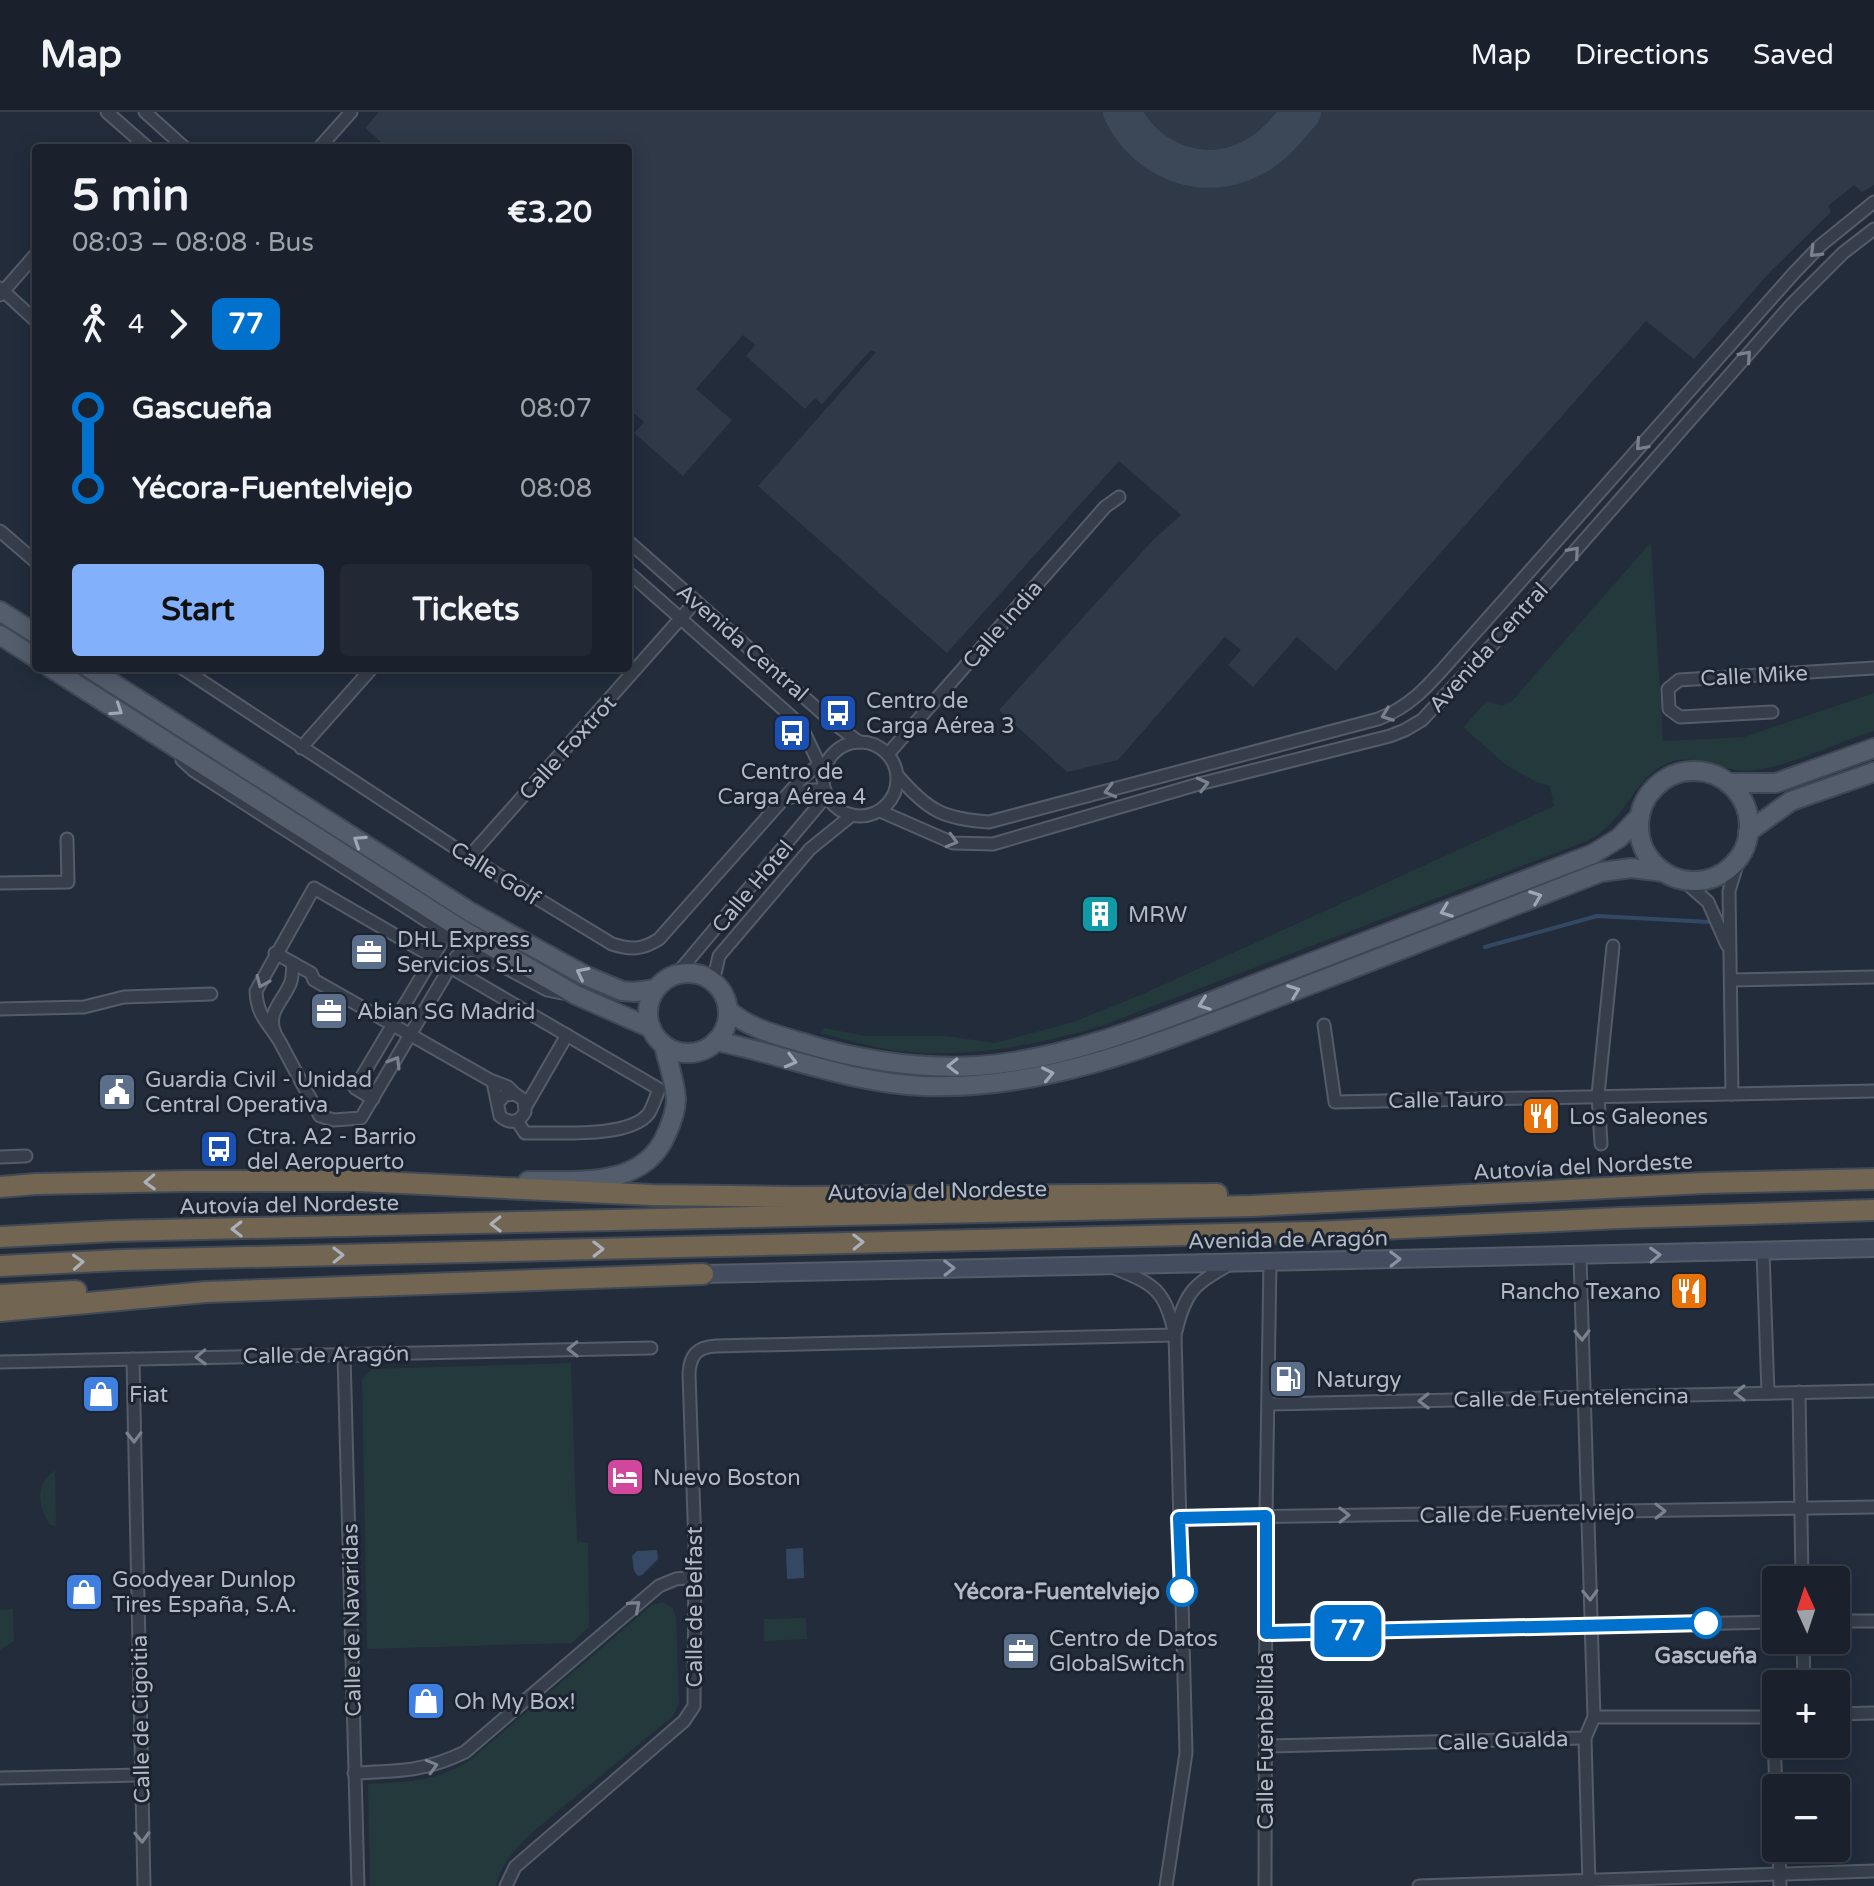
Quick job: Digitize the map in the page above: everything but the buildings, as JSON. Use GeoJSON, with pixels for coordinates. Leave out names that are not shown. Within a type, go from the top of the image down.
{"type":"FeatureCollection","features":[{"type":"Feature","properties":{"kind":"highway"},"geometry":{"type":"LineString","coordinates":[[598,1222],[625,1212],[670,1209],[1249,1194],[1661,1179],[1704,1183]]}},
{"type":"Feature","properties":{"kind":"highway","name":"Autovía del Nordeste"},"geometry":{"type":"LineString","coordinates":[[0,1237],[113,1231],[1252,1206],[1704,1183],[1874,1179]]}},
{"type":"Feature","properties":{"kind":"highway"},"geometry":{"type":"LineString","coordinates":[[0,1187],[186,1181],[359,1181],[652,1195],[1249,1194]]}},
{"type":"Feature","properties":{"kind":"highway"},"geometry":{"type":"LineString","coordinates":[[0,1266],[167,1259],[1316,1232],[1874,1210]]}},
{"type":"Feature","properties":{"kind":"highway"},"geometry":{"type":"LineString","coordinates":[[0,1295],[332,1280],[592,1273],[703,1274]]}},
{"type":"Feature","properties":{"kind":"highway"},"geometry":{"type":"LineString","coordinates":[[0,1311],[206,1292],[703,1274]]}},
{"type":"Feature","properties":{"kind":"main road"},"geometry":{"type":"LineString","coordinates":[[0,611],[32,631]]}},
{"type":"Feature","properties":{"kind":"main road"},"geometry":{"type":"LineString","coordinates":[[0,635],[32,655]]}},
{"type":"Feature","properties":{"kind":"main road"},"geometry":{"type":"LineString","coordinates":[[57,672],[461,929],[576,995],[651,1028]]}},
{"type":"Feature","properties":{"kind":"main road"},"geometry":{"type":"LineString","coordinates":[[95,672],[470,912],[584,975],[622,991],[634,992],[656,989],[676,975],[702,975],[713,982],[728,1010],[727,1021],[716,1041],[699,1051],[687,1053],[664,1045]]}},
{"type":"Feature","properties":{"kind":"main road"},"geometry":{"type":"LineString","coordinates":[[728,1010],[756,1029],[872,1060],[923,1067],[979,1066],[1038,1057],[1101,1040],[1204,1004],[1593,854],[1619,838],[1640,816],[1652,791],[1674,775],[1702,772],[1728,783],[1776,783],[1874,748]]}},
{"type":"Feature","properties":{"kind":"main road"},"geometry":{"type":"LineString","coordinates":[[1748,832],[1791,801],[1874,772]]}},
{"type":"Feature","properties":{"kind":"main road"},"geometry":{"type":"LineString","coordinates":[[716,1041],[867,1079],[921,1086],[978,1086],[1043,1076],[1109,1060],[1601,872],[1631,868],[1664,872],[1683,880],[1696,881],[1720,874],[1739,858],[1749,821],[1742,800],[1728,783]]}},
{"type":"Feature","properties":{"kind":"main road"},"geometry":{"type":"LineString","coordinates":[[1640,816],[1641,842],[1646,853],[1664,872]]}},
{"type":"Feature","properties":{"kind":"main road"},"geometry":{"type":"LineString","coordinates":[[424,1184],[603,1180],[626,1174],[646,1162],[662,1146],[676,1104],[664,1045],[651,1028],[648,1015],[656,989]]}},
{"type":"Feature","properties":{"kind":"street"},"geometry":{"type":"LineString","coordinates":[[107,112],[143,144]]}},
{"type":"Feature","properties":{"kind":"street"},"geometry":{"type":"LineString","coordinates":[[145,112],[181,144]]}},
{"type":"Feature","properties":{"kind":"street"},"geometry":{"type":"LineString","coordinates":[[323,144],[351,112]]}},
{"type":"Feature","properties":{"kind":"street","name":"Avenida Central"},"geometry":{"type":"LineString","coordinates":[[898,776],[927,806],[957,820],[989,822],[1399,711],[1418,696],[1451,660],[1788,279],[1821,245],[1874,202]]}},
{"type":"Feature","properties":{"kind":"street","name":"Avenida Central"},"geometry":{"type":"LineString","coordinates":[[880,811],[953,843],[993,844],[1199,784],[1390,736],[1422,720],[1792,304],[1843,253],[1874,229]]}},
{"type":"Feature","properties":{"kind":"street"},"geometry":{"type":"LineString","coordinates":[[32,258],[1,291],[32,318]]}},
{"type":"Feature","properties":{"kind":"street","name":"Calle India"},"geometry":{"type":"LineString","coordinates":[[888,754],[1105,507],[1119,497]]}},
{"type":"Feature","properties":{"kind":"street"},"geometry":{"type":"LineString","coordinates":[[0,531],[32,559]]}},
{"type":"Feature","properties":{"kind":"street","name":"Avenida Central"},"geometry":{"type":"LineString","coordinates":[[632,545],[831,721],[859,742]]}},
{"type":"Feature","properties":{"kind":"street","name":"Avenida Central"},"geometry":{"type":"LineString","coordinates":[[632,576],[792,717],[802,728],[823,767]]}},
{"type":"Feature","properties":{"kind":"street","name":"Calle Foxtrot"},"geometry":{"type":"LineString","coordinates":[[469,857],[696,601]]}},
{"type":"Feature","properties":{"kind":"street","name":"Calle Mike"},"geometry":{"type":"LineString","coordinates":[[1772,712],[1680,717],[1669,709],[1668,689],[1679,680],[1874,668]]}},
{"type":"Feature","properties":{"kind":"street","name":"Calle Golf"},"geometry":{"type":"LineString","coordinates":[[188,672],[469,857],[612,944],[629,949],[645,948],[659,939],[803,777],[823,767]]}},
{"type":"Feature","properties":{"kind":"street"},"geometry":{"type":"LineString","coordinates":[[301,748],[368,672]]}},
{"type":"Feature","properties":{"kind":"street"},"geometry":{"type":"LineString","coordinates":[[159,737],[194,771],[441,930],[443,939],[355,1088],[373,1099]]}},
{"type":"Feature","properties":{"kind":"street"},"geometry":{"type":"LineString","coordinates":[[869,743],[888,754],[898,776],[890,802],[880,811],[862,817],[842,811],[826,792],[823,767],[846,745],[869,743]]}},
{"type":"Feature","properties":{"kind":"street"},"geometry":{"type":"LineString","coordinates":[[785,800],[809,790],[826,792]]}},
{"type":"Feature","properties":{"kind":"street","name":"Calle Hotel"},"geometry":{"type":"LineString","coordinates":[[676,975],[826,792]]}},
{"type":"Feature","properties":{"kind":"street","name":"Calle Hotel"},"geometry":{"type":"LineString","coordinates":[[713,982],[719,956],[810,849],[852,815]]}},
{"type":"Feature","properties":{"kind":"street"},"geometry":{"type":"LineString","coordinates":[[0,883],[68,882],[67,839]]}},
{"type":"Feature","properties":{"kind":"street"},"geometry":{"type":"LineString","coordinates":[[1732,1094],[1729,891],[1739,858]]}},
{"type":"Feature","properties":{"kind":"street"},"geometry":{"type":"LineString","coordinates":[[1683,880],[1708,902],[1729,949]]}},
{"type":"Feature","properties":{"kind":"street"},"geometry":{"type":"LineString","coordinates":[[275,1034],[265,1023],[257,1005],[256,991],[314,888],[433,957]]}},
{"type":"Feature","properties":{"kind":"street"},"geometry":{"type":"LineString","coordinates":[[1601,1144],[1598,1095],[1613,946]]}},
{"type":"Feature","properties":{"kind":"street"},"geometry":{"type":"LineString","coordinates":[[293,963],[291,982],[274,1011],[272,1026],[325,1120],[358,1120],[462,951],[473,950],[547,990],[576,995]]}},
{"type":"Feature","properties":{"kind":"street"},"geometry":{"type":"LineString","coordinates":[[275,953],[311,973],[314,980]]}},
{"type":"Feature","properties":{"kind":"street"},"geometry":{"type":"LineString","coordinates":[[450,967],[659,1089],[649,1113],[641,1120],[617,1130],[525,1133],[517,1121]]}},
{"type":"Feature","properties":{"kind":"street"},"geometry":{"type":"LineString","coordinates":[[1732,980],[1874,977]]}},
{"type":"Feature","properties":{"kind":"street"},"geometry":{"type":"LineString","coordinates":[[291,982],[314,980],[493,1082],[508,1087],[524,1100],[526,1106]]}},
{"type":"Feature","properties":{"kind":"street"},"geometry":{"type":"LineString","coordinates":[[0,1009],[84,1007],[124,997],[211,994]]}},
{"type":"Feature","properties":{"kind":"street","name":"Calle Tauro"},"geometry":{"type":"LineString","coordinates":[[1324,1025],[1335,1102],[1874,1091]]}},
{"type":"Feature","properties":{"kind":"street"},"geometry":{"type":"LineString","coordinates":[[493,1082],[500,1116],[511,1122],[522,1118],[567,1035]]}},
{"type":"Feature","properties":{"kind":"street"},"geometry":{"type":"LineString","coordinates":[[498,1103],[505,1095],[515,1094]]}},
{"type":"Feature","properties":{"kind":"street"},"geometry":{"type":"LineString","coordinates":[[0,1157],[26,1156]]}},
{"type":"Feature","properties":{"kind":"street","name":"Avenida de Aragón"},"geometry":{"type":"LineString","coordinates":[[703,1274],[1270,1260],[1580,1257],[1874,1248]]}},
{"type":"Feature","properties":{"kind":"street"},"geometry":{"type":"LineString","coordinates":[[1763,1252],[1768,1393]]}},
{"type":"Feature","properties":{"kind":"street"},"geometry":{"type":"LineString","coordinates":[[1580,1257],[1594,1717]]}},
{"type":"Feature","properties":{"kind":"street","name":"Calle Fuenbellida"},"geometry":{"type":"LineString","coordinates":[[1265,1886],[1270,1260]]}},
{"type":"Feature","properties":{"kind":"street"},"geometry":{"type":"LineString","coordinates":[[1175,1335],[1183,1301],[1193,1289],[1233,1261]]}},
{"type":"Feature","properties":{"kind":"street"},"geometry":{"type":"LineString","coordinates":[[1107,1266],[1151,1284],[1168,1306],[1175,1335],[1186,1753],[1166,1886]]}},
{"type":"Feature","properties":{"kind":"street","name":"Calle de Belfast"},"geometry":{"type":"LineString","coordinates":[[506,1886],[515,1867],[684,1721],[694,1706],[695,1577],[689,1363],[702,1347],[1175,1335]]}},
{"type":"Feature","properties":{"kind":"street","name":"Calle de Aragón"},"geometry":{"type":"LineString","coordinates":[[0,1362],[651,1348]]}},
{"type":"Feature","properties":{"kind":"street","name":"Calle de Navaridas"},"geometry":{"type":"LineString","coordinates":[[344,1354],[358,1886]]}},
{"type":"Feature","properties":{"kind":"street","name":"Calle de Cigoitia"},"geometry":{"type":"LineString","coordinates":[[133,1359],[144,1886]]}},
{"type":"Feature","properties":{"kind":"street","name":"Calle de Fuentelencina"},"geometry":{"type":"LineString","coordinates":[[1269,1404],[1874,1391]]}},
{"type":"Feature","properties":{"kind":"street"},"geometry":{"type":"LineString","coordinates":[[1799,1392],[1802,1566]]}},
{"type":"Feature","properties":{"kind":"street","name":"Calle de Fuentelviejo"},"geometry":{"type":"LineString","coordinates":[[1179,1518],[1874,1507]]}},
{"type":"Feature","properties":{"kind":"street"},"geometry":{"type":"LineString","coordinates":[[354,1773],[414,1771],[441,1764],[465,1752],[659,1586],[676,1579],[695,1577]]}},
{"type":"Feature","properties":{"kind":"street"},"geometry":{"type":"LineString","coordinates":[[1850,1621],[1874,1621]]}},
{"type":"Feature","properties":{"kind":"street"},"geometry":{"type":"LineString","coordinates":[[1266,1633],[1762,1622]]}},
{"type":"Feature","properties":{"kind":"street"},"geometry":{"type":"LineString","coordinates":[[1850,1714],[1874,1713]]}},
{"type":"Feature","properties":{"kind":"street","name":"Calle Gualda"},"geometry":{"type":"LineString","coordinates":[[1266,1746],[1585,1738],[1594,1717],[1762,1717]]}},
{"type":"Feature","properties":{"kind":"street"},"geometry":{"type":"LineString","coordinates":[[1585,1738],[1589,1882]]}},
{"type":"Feature","properties":{"kind":"street"},"geometry":{"type":"LineString","coordinates":[[0,1778],[141,1775]]}},
{"type":"Feature","properties":{"kind":"street"},"geometry":{"type":"LineString","coordinates":[[1780,1862],[1780,1886]]}},
{"type":"Feature","properties":{"kind":"street"},"geometry":{"type":"LineString","coordinates":[[1419,1886],[1874,1871]]}},
{"type":"Feature","properties":{"kind":"shaded area"},"geometry":{"type":"Polygon","coordinates":[[[379,112],[1874,112],[1874,185],[1862,192],[1854,185],[1828,206],[1831,212],[1768,274],[1694,359],[1646,321],[1336,671],[1297,637],[1253,687],[1228,665],[1241,650],[1225,637],[1118,760],[1067,772],[999,710],[1153,540],[1181,515],[1119,461],[947,653],[758,486],[876,352],[871,350],[822,404],[815,398],[805,409],[746,356],[755,345],[743,335],[696,389],[732,420],[683,476],[634,433],[644,422],[632,412],[632,144],[383,144],[365,128],[379,112]]]}},
{"type":"Feature","properties":{"kind":"green space"},"geometry":{"type":"Polygon","coordinates":[[[1651,542],[1663,741],[1744,737],[1874,693],[1874,731],[1801,758],[1756,770],[1745,771],[1689,759],[1666,764],[1645,780],[1611,823],[1587,841],[1101,1026],[1002,1049],[950,1053],[889,1050],[820,1033],[824,1028],[866,1036],[946,1036],[995,1043],[1073,1022],[1143,994],[1554,806],[1550,786],[1536,782],[1506,765],[1463,727],[1487,701],[1502,706],[1512,701],[1651,542]]]}},
{"type":"Feature","properties":{"kind":"green space"},"geometry":{"type":"Polygon","coordinates":[[[571,1363],[577,1541],[588,1543],[589,1627],[572,1643],[367,1649],[362,1378],[372,1369],[571,1363]]]}},
{"type":"Feature","properties":{"kind":"green space"},"geometry":{"type":"Polygon","coordinates":[[[55,1470],[56,1526],[50,1525],[46,1518],[40,1496],[48,1476],[55,1470]]]}},
{"type":"Feature","properties":{"kind":"green space"},"geometry":{"type":"Polygon","coordinates":[[[662,1602],[673,1608],[676,1618],[679,1703],[673,1716],[528,1836],[504,1865],[496,1886],[370,1886],[368,1784],[432,1777],[469,1761],[652,1605],[662,1602]]]}},
{"type":"Feature","properties":{"kind":"green space"},"geometry":{"type":"Polygon","coordinates":[[[13,1609],[14,1641],[0,1650],[0,1610],[13,1609]]]}},
{"type":"Feature","properties":{"kind":"green space"},"geometry":{"type":"Polygon","coordinates":[[[806,1618],[807,1639],[764,1641],[764,1619],[806,1618]]]}},
{"type":"Feature","properties":{"kind":"water"},"geometry":{"type":"Polygon","coordinates":[[[803,1548],[804,1578],[787,1579],[786,1549],[803,1548]]]}},
{"type":"Feature","properties":{"kind":"water"},"geometry":{"type":"Polygon","coordinates":[[[657,1550],[658,1559],[638,1576],[632,1556],[637,1551],[657,1550]]]}},
{"type":"Feature","properties":{"kind":"waterway"},"geometry":{"type":"LineString","coordinates":[[1485,947],[1597,916],[1710,922]]}},
{"type":"Feature","properties":{"kind":"taxiway"},"geometry":{"type":"LineString","coordinates":[[1122,112],[1132,129],[1161,155],[1196,168],[1214,169],[1260,154],[1302,112]]}},
{"type":"Feature","properties":{"kind":"bus line","name":"77"},"geometry":{"type":"LineString","coordinates":[[1182,1591],[1179,1518],[1266,1516],[1266,1633],[1706,1623]]}},
{"type":"Feature","properties":{"kind":"place","name":"Centro de Carga Aérea 3"},"geometry":{"type":"Point","coordinates":[838,713]}},
{"type":"Feature","properties":{"kind":"place","name":"Centro de Carga Aérea 4"},"geometry":{"type":"Point","coordinates":[792,733]}},
{"type":"Feature","properties":{"kind":"place","name":"MRW"},"geometry":{"type":"Point","coordinates":[1100,914]}},
{"type":"Feature","properties":{"kind":"place","name":"DHL Express Servicios S.L."},"geometry":{"type":"Point","coordinates":[369,952]}},
{"type":"Feature","properties":{"kind":"place","name":"Abian SG Madrid"},"geometry":{"type":"Point","coordinates":[329,1011]}},
{"type":"Feature","properties":{"kind":"place","name":"Guardia Civil - Unidad Central Operativa"},"geometry":{"type":"Point","coordinates":[117,1092]}},
{"type":"Feature","properties":{"kind":"place","name":"Los Galeones"},"geometry":{"type":"Point","coordinates":[1541,1116]}},
{"type":"Feature","properties":{"kind":"place","name":"Ctra. A2 - Barrio del Aeropuerto"},"geometry":{"type":"Point","coordinates":[219,1149]}},
{"type":"Feature","properties":{"kind":"place","name":"Rancho Texano"},"geometry":{"type":"Point","coordinates":[1689,1291]}},
{"type":"Feature","properties":{"kind":"place","name":"Naturgy"},"geometry":{"type":"Point","coordinates":[1288,1379]}},
{"type":"Feature","properties":{"kind":"place","name":"Fiat"},"geometry":{"type":"Point","coordinates":[101,1394]}},
{"type":"Feature","properties":{"kind":"place","name":"Nuevo Boston"},"geometry":{"type":"Point","coordinates":[625,1477]}},
{"type":"Feature","properties":{"kind":"place","name":"Yécora-Fuentelviejo"},"geometry":{"type":"Point","coordinates":[1182,1591]}},
{"type":"Feature","properties":{"kind":"place","name":"Goodyear Dunlop Tires España, S.A."},"geometry":{"type":"Point","coordinates":[84,1592]}},
{"type":"Feature","properties":{"kind":"place","name":"Gascueña"},"geometry":{"type":"Point","coordinates":[1706,1623]}},
{"type":"Feature","properties":{"kind":"place","name":"Centro de Datos GlobalSwitch"},"geometry":{"type":"Point","coordinates":[1021,1651]}},
{"type":"Feature","properties":{"kind":"place","name":"Oh My Box!"},"geometry":{"type":"Point","coordinates":[426,1701]}}]}
